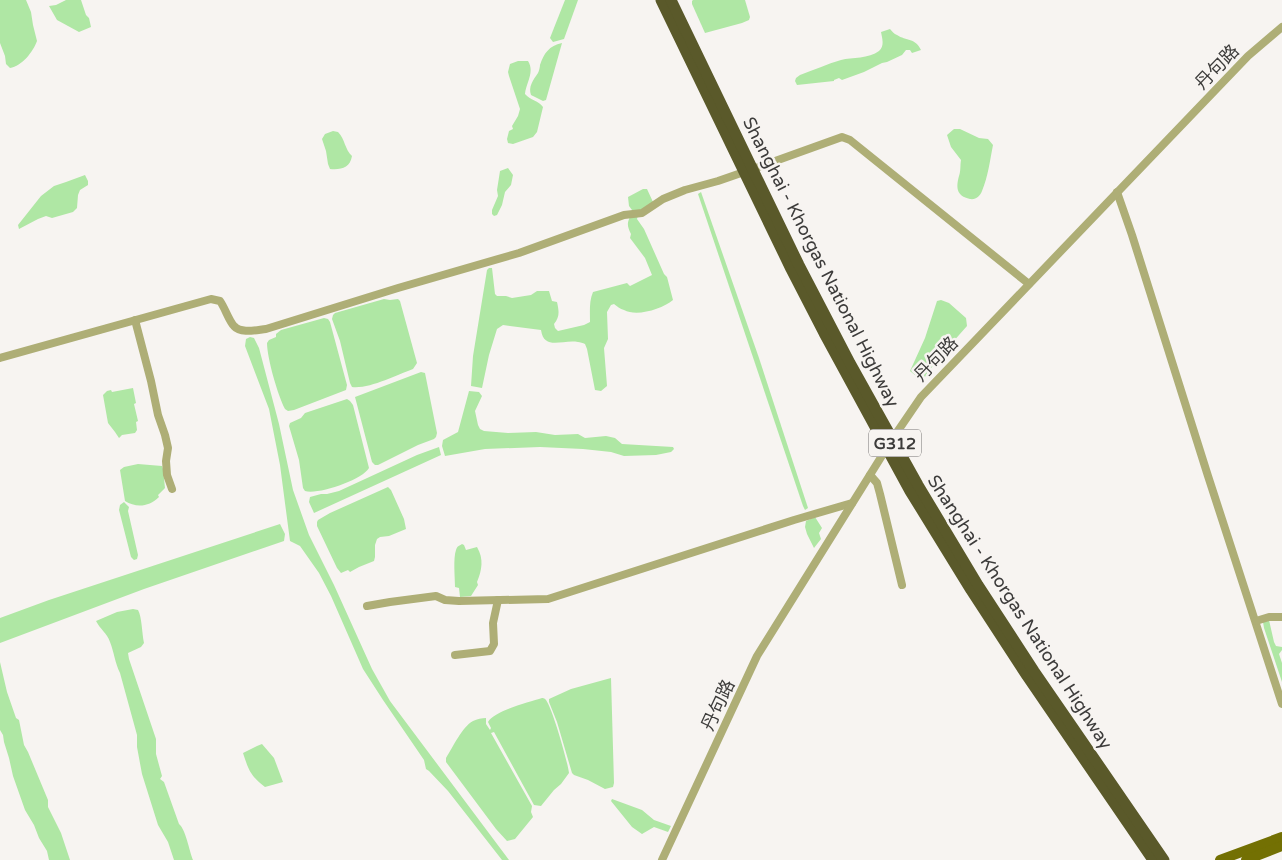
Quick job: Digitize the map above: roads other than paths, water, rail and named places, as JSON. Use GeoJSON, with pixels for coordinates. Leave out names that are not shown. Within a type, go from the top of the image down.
{"type":"FeatureCollection","features":[{"type":"Feature","properties":{"kind":"highway","name":"Shanghai - Khorgas National Highway"},"geometry":{"type":"LineString","coordinates":[[661,0],[748,170]]}},
{"type":"Feature","properties":{"kind":"highway","name":"Shanghai - Khorgas National Highway"},"geometry":{"type":"LineString","coordinates":[[671,0],[791,269],[815,317],[890,443],[910,491],[971,590],[1164,860]]}},
{"type":"Feature","properties":{"kind":"highway","name":"Shanghai - Khorgas National Highway"},"geometry":{"type":"LineString","coordinates":[[1030,673],[1153,860]]}},
{"type":"Feature","properties":{"kind":"main road"},"geometry":{"type":"LineString","coordinates":[[1220,860],[1282,837]]}},
{"type":"Feature","properties":{"kind":"main road"},"geometry":{"type":"LineString","coordinates":[[1246,860],[1282,846]]}},
{"type":"Feature","properties":{"kind":"street","name":"丹句路"},"geometry":{"type":"LineString","coordinates":[[662,860],[757,656],[852,503],[921,397],[1248,56],[1282,27]]}},
{"type":"Feature","properties":{"kind":"street"},"geometry":{"type":"LineString","coordinates":[[0,358],[211,299],[220,301],[233,326],[240,330],[266,329],[398,288],[520,254],[624,215],[642,213],[663,199],[685,190],[718,181],[842,137],[850,140],[1029,284]]}},
{"type":"Feature","properties":{"kind":"street"},"geometry":{"type":"LineString","coordinates":[[1117,192],[1282,704]]}},
{"type":"Feature","properties":{"kind":"street"},"geometry":{"type":"LineString","coordinates":[[135,320],[168,448],[166,461],[172,489]]}},
{"type":"Feature","properties":{"kind":"street"},"geometry":{"type":"LineString","coordinates":[[870,475],[877,483],[902,586]]}},
{"type":"Feature","properties":{"kind":"street"},"geometry":{"type":"LineString","coordinates":[[367,606],[436,596],[445,600],[459,601],[548,599],[852,503]]}},
{"type":"Feature","properties":{"kind":"street"},"geometry":{"type":"LineString","coordinates":[[455,655],[490,651],[494,644],[493,623],[498,600]]}},
{"type":"Feature","properties":{"kind":"street"},"geometry":{"type":"LineString","coordinates":[[1256,621],[1268,617],[1282,617]]}}]}
